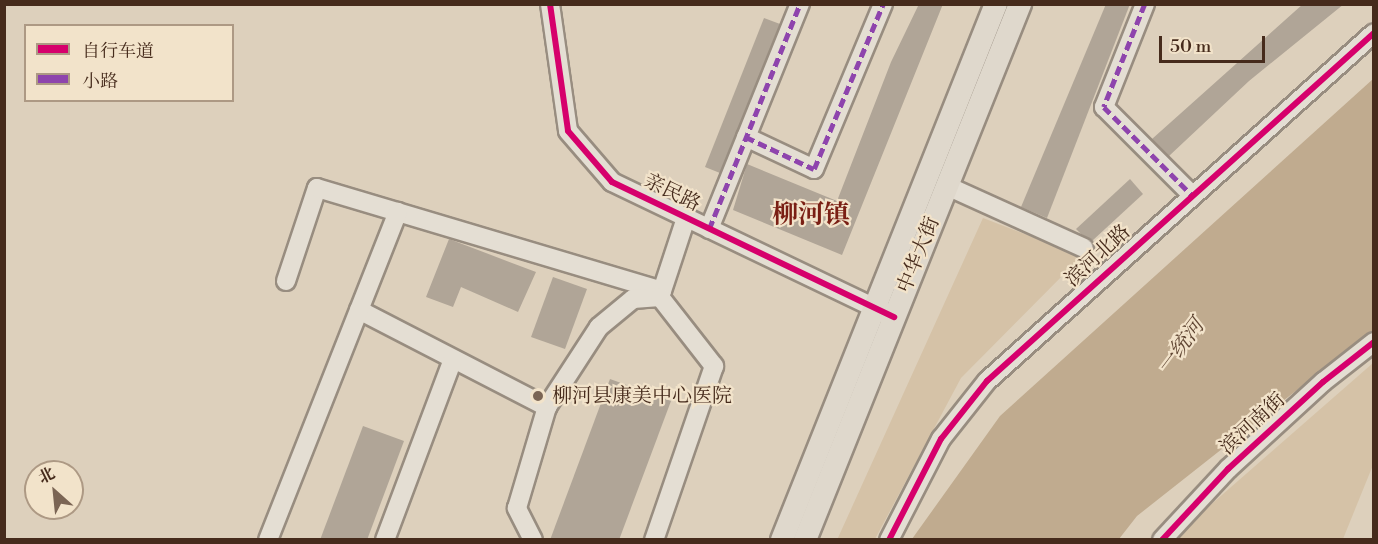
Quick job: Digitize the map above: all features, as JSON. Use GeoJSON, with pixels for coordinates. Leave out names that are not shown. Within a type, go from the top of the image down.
{"type":"FeatureCollection","features":[{"type":"Feature","properties":{"kind":"main road","name":"中华大街"},"geometry":{"type":"LineString","coordinates":[[805,540],[996,4]]}},
{"type":"Feature","properties":{"kind":"main road","name":"中华大街"},"geometry":{"type":"LineString","coordinates":[[782,540],[885,313],[947,186],[1020,4]]}},
{"type":"Feature","properties":{"kind":"street","name":"亲民路"},"geometry":{"type":"LineString","coordinates":[[550,4],[568,130],[612,182],[885,313]]}},
{"type":"Feature","properties":{"kind":"street"},"geometry":{"type":"LineString","coordinates":[[708,229],[800,4]]}},
{"type":"Feature","properties":{"kind":"street"},"geometry":{"type":"LineString","coordinates":[[746,137],[814,169],[882,4]]}},
{"type":"Feature","properties":{"kind":"street"},"geometry":{"type":"LineString","coordinates":[[1145,4],[1104,107],[1191,194]]}},
{"type":"Feature","properties":{"kind":"street","name":"滨河北路"},"geometry":{"type":"LineString","coordinates":[[889,540],[941,439],[987,381],[1191,194],[1374,33]]}},
{"type":"Feature","properties":{"kind":"street"},"geometry":{"type":"LineString","coordinates":[[947,186],[1084,248]]}},
{"type":"Feature","properties":{"kind":"street"},"geometry":{"type":"LineString","coordinates":[[286,281],[317,188],[661,294],[714,366],[654,540]]}},
{"type":"Feature","properties":{"kind":"street"},"geometry":{"type":"LineString","coordinates":[[268,540],[398,212]]}},
{"type":"Feature","properties":{"kind":"street"},"geometry":{"type":"LineString","coordinates":[[661,294],[686,218]]}},
{"type":"Feature","properties":{"kind":"street"},"geometry":{"type":"LineString","coordinates":[[533,540],[517,508],[547,407],[599,327],[633,299],[661,294]]}},
{"type":"Feature","properties":{"kind":"street"},"geometry":{"type":"LineString","coordinates":[[359,310],[547,407]]}},
{"type":"Feature","properties":{"kind":"street","name":"滨河南街"},"geometry":{"type":"LineString","coordinates":[[1162,540],[1228,469],[1323,382],[1374,342]]}},
{"type":"Feature","properties":{"kind":"street"},"geometry":{"type":"LineString","coordinates":[[386,540],[453,359]]}},
{"type":"Feature","properties":{"kind":"shaded area"},"geometry":{"type":"Polygon","coordinates":[[[983,218],[1082,256],[961,378],[875,539],[837,540],[983,218]]]}},
{"type":"Feature","properties":{"kind":"shaded area"},"geometry":{"type":"Polygon","coordinates":[[[1373,363],[1373,465],[1343,539],[1177,539],[1191,522],[1373,363]]]}},
{"type":"Feature","properties":{"kind":"water","name":"一统河"},"geometry":{"type":"Polygon","coordinates":[[[1373,79],[1373,330],[1137,516],[1119,539],[912,539],[1000,416],[1373,79]]]}},
{"type":"Feature","properties":{"kind":"building"},"geometry":{"type":"Polygon","coordinates":[[[919,4],[943,4],[842,255],[733,210],[747,164],[837,201],[891,62],[919,4]]]}},
{"type":"Feature","properties":{"kind":"building"},"geometry":{"type":"Polygon","coordinates":[[[1106,4],[1130,4],[1047,218],[1021,207],[1106,4]]]}},
{"type":"Feature","properties":{"kind":"building"},"geometry":{"type":"Polygon","coordinates":[[[1303,4],[1344,4],[1249,81],[1169,156],[1152,139],[1303,4]]]}},
{"type":"Feature","properties":{"kind":"building"},"geometry":{"type":"Polygon","coordinates":[[[764,18],[780,24],[720,173],[705,167],[764,18]]]}},
{"type":"Feature","properties":{"kind":"building"},"geometry":{"type":"Polygon","coordinates":[[[1130,179],[1143,194],[1092,241],[1081,234],[1076,229],[1130,179]]]}},
{"type":"Feature","properties":{"kind":"building"},"geometry":{"type":"Polygon","coordinates":[[[449,239],[536,272],[518,312],[461,287],[453,307],[426,297],[449,239]]]}},
{"type":"Feature","properties":{"kind":"building"},"geometry":{"type":"Polygon","coordinates":[[[553,277],[587,289],[565,349],[531,337],[553,277]]]}},
{"type":"Feature","properties":{"kind":"building"},"geometry":{"type":"Polygon","coordinates":[[[610,379],[671,401],[619,540],[550,540],[610,379]]]}},
{"type":"Feature","properties":{"kind":"building"},"geometry":{"type":"Polygon","coordinates":[[[363,426],[404,441],[367,540],[320,540],[363,426]]]}},
{"type":"Feature","properties":{"kind":"marked path"},"geometry":{"type":"LineString","coordinates":[[709,229],[800,4]]}},
{"type":"Feature","properties":{"kind":"marked path"},"geometry":{"type":"LineString","coordinates":[[746,137],[814,169],[883,4]]}},
{"type":"Feature","properties":{"kind":"marked path"},"geometry":{"type":"LineString","coordinates":[[1145,4],[1104,107],[1191,194]]}},
{"type":"Feature","properties":{"kind":"cycle path"},"geometry":{"type":"LineString","coordinates":[[550,4],[568,131],[612,182],[894,317]]}},
{"type":"Feature","properties":{"kind":"cycle path"},"geometry":{"type":"LineString","coordinates":[[889,540],[941,439],[987,381],[1374,33]]}},
{"type":"Feature","properties":{"kind":"cycle path"},"geometry":{"type":"LineString","coordinates":[[1162,540],[1228,469],[1323,382],[1374,342]]}},
{"type":"Feature","properties":{"kind":"place","name":"柳河县康美中心医院"},"geometry":{"type":"Point","coordinates":[538,396]}},
{"type":"Feature","properties":{"kind":"district","name":"柳河镇"},"geometry":{"type":"Point","coordinates":[811,216]}}]}
